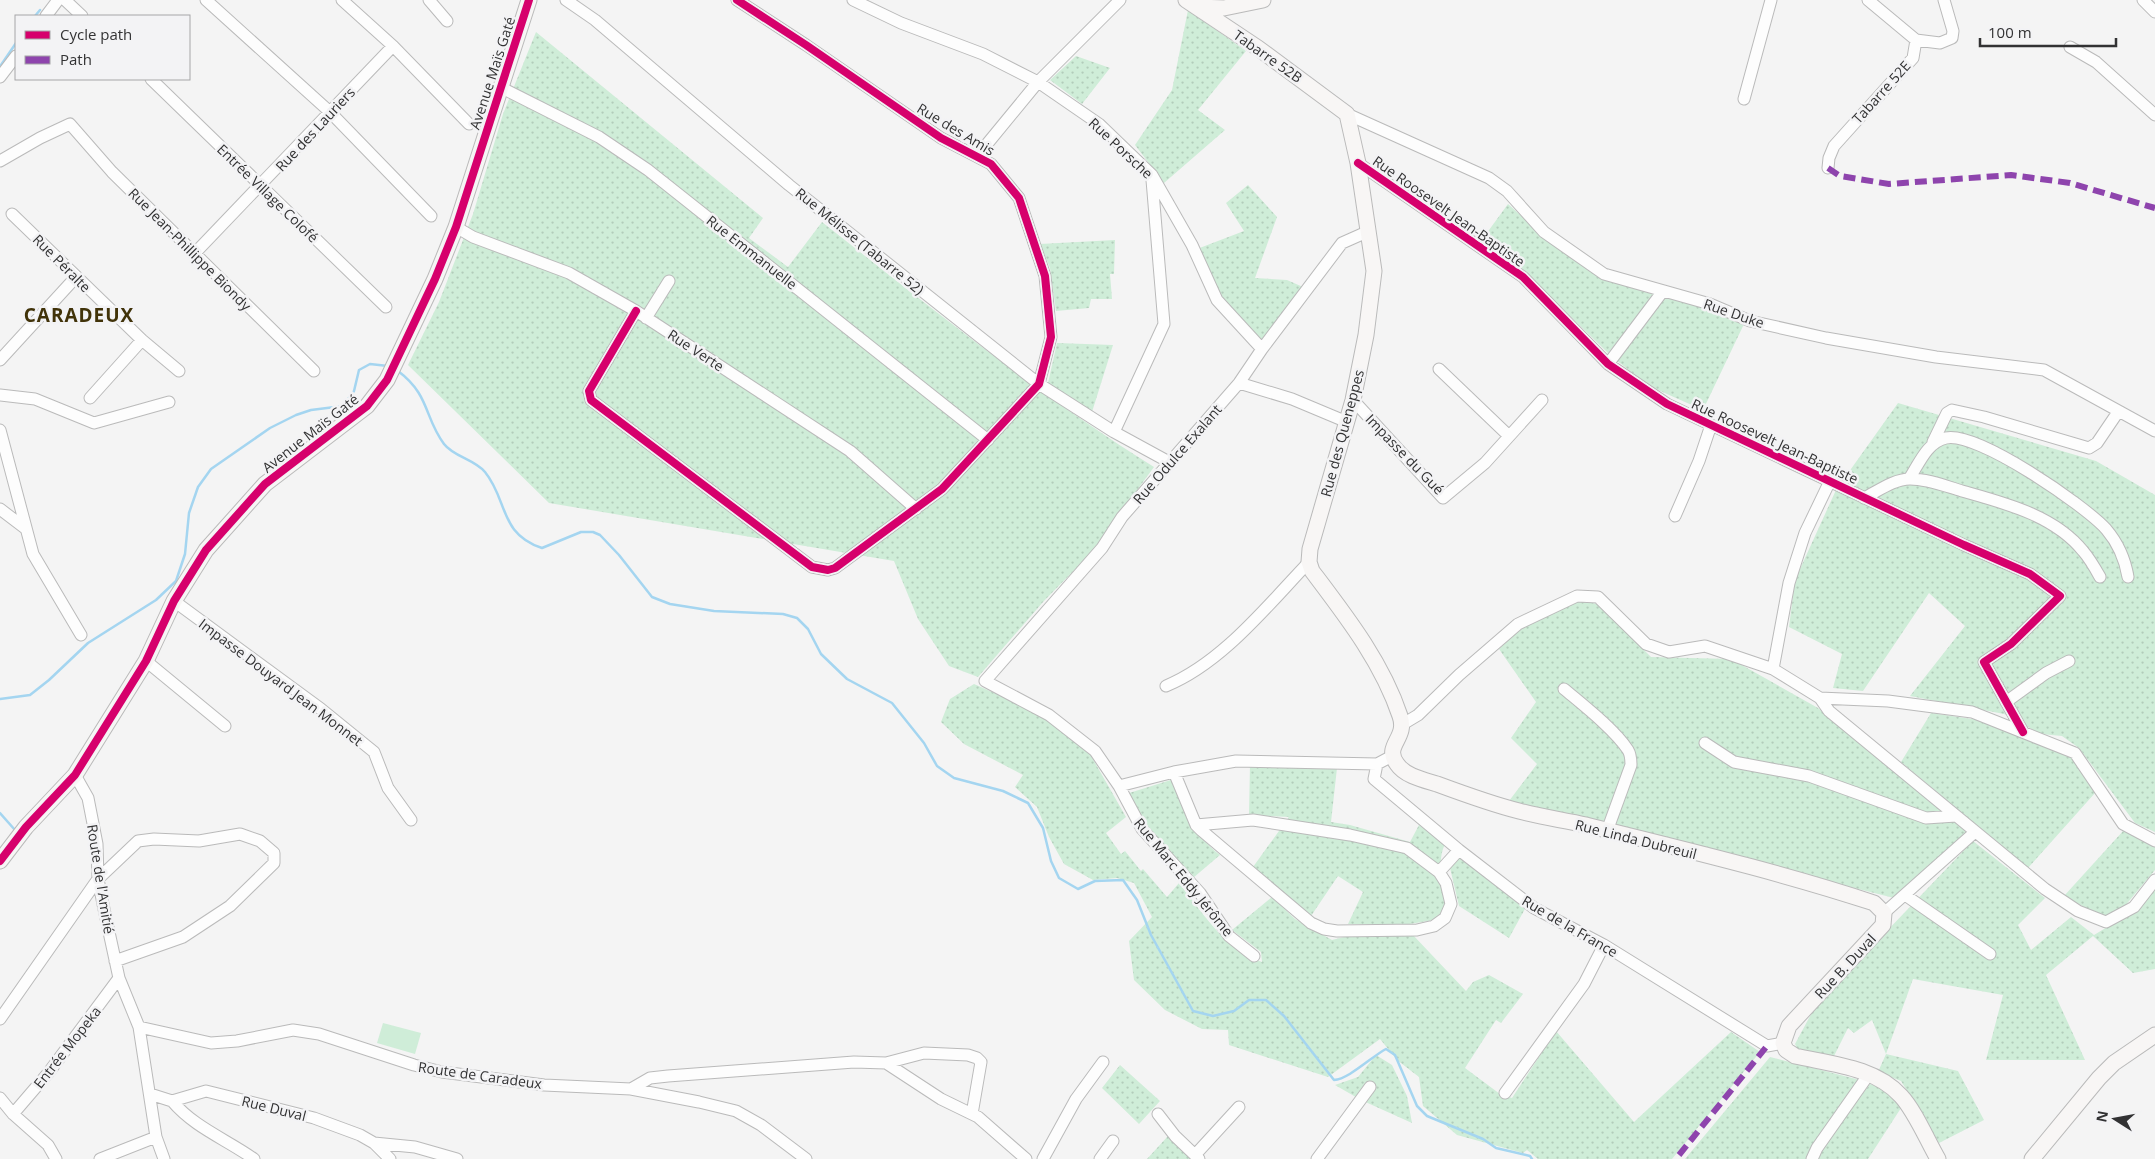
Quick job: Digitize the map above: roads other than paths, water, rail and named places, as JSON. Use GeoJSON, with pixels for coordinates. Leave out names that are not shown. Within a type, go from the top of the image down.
{"type":"FeatureCollection","features":[{"type":"Feature","properties":{"kind":"street"},"geometry":{"type":"LineString","coordinates":[[47,15],[58,0]]}},
{"type":"Feature","properties":{"kind":"street"},"geometry":{"type":"LineString","coordinates":[[65,0],[81,15]]}},
{"type":"Feature","properties":{"kind":"street"},"geometry":{"type":"LineString","coordinates":[[206,0],[330,112],[431,216]]}},
{"type":"Feature","properties":{"kind":"street"},"geometry":{"type":"LineString","coordinates":[[342,0],[393,46],[470,124]]}},
{"type":"Feature","properties":{"kind":"street"},"geometry":{"type":"LineString","coordinates":[[429,0],[447,21]]}},
{"type":"Feature","properties":{"kind":"street","name":"Avenue Maïs Gaté"},"geometry":{"type":"LineString","coordinates":[[0,860],[26,827],[76,775],[146,661],[174,600],[206,550],[265,484],[367,406],[387,380],[435,280],[456,227],[529,0]]}},
{"type":"Feature","properties":{"kind":"street","name":"Rue Mélisse (Tabarre 52)"},"geometry":{"type":"LineString","coordinates":[[566,0],[595,20],[789,185],[1039,384],[1114,432],[1169,462]]}},
{"type":"Feature","properties":{"kind":"street","name":"Rue des Amis"},"geometry":{"type":"LineString","coordinates":[[737,0],[806,44],[941,138],[978,155],[991,164],[1019,198],[1044,276],[1051,337],[1039,384]]}},
{"type":"Feature","properties":{"kind":"street","name":"Rue Porsche"},"geometry":{"type":"LineString","coordinates":[[853,0],[901,23],[983,54],[1038,82],[1099,124],[1152,175],[1192,245],[1217,300],[1262,349]]}},
{"type":"Feature","properties":{"kind":"street"},"geometry":{"type":"LineString","coordinates":[[978,155],[1038,82],[1120,0]]}},
{"type":"Feature","properties":{"kind":"street"},"geometry":{"type":"LineString","coordinates":[[1192,4],[1224,8],[1263,0]]}},
{"type":"Feature","properties":{"kind":"street"},"geometry":{"type":"LineString","coordinates":[[1744,99],[1771,0]]}},
{"type":"Feature","properties":{"kind":"street"},"geometry":{"type":"LineString","coordinates":[[1868,0],[1916,40],[1940,42],[1952,38],[1953,31],[1944,0]]}},
{"type":"Feature","properties":{"kind":"street"},"geometry":{"type":"LineString","coordinates":[[2143,0],[2155,12]]}},
{"type":"Feature","properties":{"kind":"street","name":"Tabarre 52B"},"geometry":{"type":"LineString","coordinates":[[1192,4],[1336,104],[1347,114]]}},
{"type":"Feature","properties":{"kind":"street","name":"Tabarre 52E"},"geometry":{"type":"LineString","coordinates":[[1828,168],[1828,158],[1834,146],[1912,58],[1916,40]]}},
{"type":"Feature","properties":{"kind":"street","name":"Rue des Lauriers"},"geometry":{"type":"LineString","coordinates":[[194,254],[393,46]]}},
{"type":"Feature","properties":{"kind":"street"},"geometry":{"type":"LineString","coordinates":[[2070,47],[2096,62],[2155,115]]}},
{"type":"Feature","properties":{"kind":"street"},"geometry":{"type":"LineString","coordinates":[[1,74],[15,57]]}},
{"type":"Feature","properties":{"kind":"street","name":"Entrée Village Colofé"},"geometry":{"type":"LineString","coordinates":[[152,80],[386,308]]}},
{"type":"Feature","properties":{"kind":"street","name":"Rue Emmanuelle"},"geometry":{"type":"LineString","coordinates":[[500,87],[599,137],[648,170],[988,440]]}},
{"type":"Feature","properties":{"kind":"street","name":"Rue des Queneppes"},"geometry":{"type":"LineString","coordinates":[[1309,562],[1310,549],[1353,400],[1366,335],[1374,271],[1358,163],[1347,114]]}},
{"type":"Feature","properties":{"kind":"street","name":"Rue Duke"},"geometry":{"type":"LineString","coordinates":[[1347,114],[1489,178],[1507,191],[1544,232],[1604,274],[1710,304],[1750,321],[1826,338],[1936,357],[2044,370],[2155,431]]}},
{"type":"Feature","properties":{"kind":"street","name":"Rue Jean-Phillippe Biondy"},"geometry":{"type":"LineString","coordinates":[[0,161],[40,138],[70,124],[112,172],[314,371]]}},
{"type":"Feature","properties":{"kind":"street","name":"Rue Roosevelt Jean-Baptiste"},"geometry":{"type":"LineString","coordinates":[[1358,163],[1523,277],[1608,364],[1667,404],[1864,498],[2030,574],[2060,596],[2011,644],[1984,662],[2023,732]]}},
{"type":"Feature","properties":{"kind":"street"},"geometry":{"type":"LineString","coordinates":[[1114,432],[1164,324],[1152,175]]}},
{"type":"Feature","properties":{"kind":"street"},"geometry":{"type":"LineString","coordinates":[[1363,196],[1369,184],[1380,178]]}},
{"type":"Feature","properties":{"kind":"street","name":"Rue Péralte"},"geometry":{"type":"LineString","coordinates":[[12,214],[76,278],[142,340],[179,371]]}},
{"type":"Feature","properties":{"kind":"street","name":"Rue Verte"},"geometry":{"type":"LineString","coordinates":[[456,227],[473,237],[569,273],[636,311],[850,451],[916,509]]}},
{"type":"Feature","properties":{"kind":"street","name":"Rue Odulce Exalant"},"geometry":{"type":"LineString","coordinates":[[985,681],[1102,548],[1122,517],[1239,383],[1262,349],[1342,243],[1369,231]]}},
{"type":"Feature","properties":{"kind":"street"},"geometry":{"type":"LineString","coordinates":[[0,360],[76,278]]}},
{"type":"Feature","properties":{"kind":"street"},"geometry":{"type":"LineString","coordinates":[[646,318],[669,281]]}},
{"type":"Feature","properties":{"kind":"street"},"geometry":{"type":"LineString","coordinates":[[1608,364],[1663,291]]}},
{"type":"Feature","properties":{"kind":"street"},"geometry":{"type":"LineString","coordinates":[[636,311],[590,391],[590,400],[812,567],[828,570],[835,568],[942,489],[1039,384]]}},
{"type":"Feature","properties":{"kind":"street"},"geometry":{"type":"LineString","coordinates":[[90,398],[142,340]]}},
{"type":"Feature","properties":{"kind":"street"},"geometry":{"type":"LineString","coordinates":[[1439,369],[1509,436]]}},
{"type":"Feature","properties":{"kind":"street"},"geometry":{"type":"LineString","coordinates":[[1239,383],[1292,399],[1347,422]]}},
{"type":"Feature","properties":{"kind":"street"},"geometry":{"type":"LineString","coordinates":[[0,395],[35,399],[94,422],[169,402]]}},
{"type":"Feature","properties":{"kind":"street","name":"Impasse du Gué"},"geometry":{"type":"LineString","coordinates":[[1353,400],[1443,498],[1484,463],[1542,400]]}},
{"type":"Feature","properties":{"kind":"street"},"geometry":{"type":"LineString","coordinates":[[1909,479],[1933,442],[1947,413],[1952,410],[2089,448],[2097,443],[2118,412]]}},
{"type":"Feature","properties":{"kind":"street"},"geometry":{"type":"LineString","coordinates":[[1675,516],[1699,461],[1711,425]]}},
{"type":"Feature","properties":{"kind":"street"},"geometry":{"type":"LineString","coordinates":[[0,430],[33,554],[81,635]]}},
{"type":"Feature","properties":{"kind":"street"},"geometry":{"type":"LineString","coordinates":[[1933,442],[1947,438],[1959,438],[1990,448],[2035,476],[2106,529],[2117,543],[2128,577]]}},
{"type":"Feature","properties":{"kind":"street"},"geometry":{"type":"LineString","coordinates":[[1864,498],[1891,484],[1909,479],[1930,481],[2010,505],[2048,522],[2082,550],[2100,577]]}},
{"type":"Feature","properties":{"kind":"street"},"geometry":{"type":"LineString","coordinates":[[1773,669],[1789,582],[1805,533],[1830,481]]}},
{"type":"Feature","properties":{"kind":"street"},"geometry":{"type":"LineString","coordinates":[[0,509],[25,528]]}},
{"type":"Feature","properties":{"kind":"street"},"geometry":{"type":"LineString","coordinates":[[1119,786],[1174,772],[1246,760],[1377,764],[1392,756],[1392,750],[1403,730],[1403,724],[1362,638],[1312,571],[1309,562],[1220,652],[1188,677],[1166,686]]}},
{"type":"Feature","properties":{"kind":"street"},"geometry":{"type":"LineString","coordinates":[[1403,724],[1418,715],[1459,675],[1518,624],[1577,596],[1598,597],[1646,644],[1669,652],[1705,646],[1773,669],[1820,698],[1829,711],[1975,832],[2045,889],[2078,911],[2106,922],[2134,907],[2155,880]]}},
{"type":"Feature","properties":{"kind":"street","name":"Impasse Douyard Jean Monnet"},"geometry":{"type":"LineString","coordinates":[[174,600],[321,709],[374,752],[388,788],[411,820]]}},
{"type":"Feature","properties":{"kind":"street"},"geometry":{"type":"LineString","coordinates":[[146,661],[225,726]]}},
{"type":"Feature","properties":{"kind":"street"},"geometry":{"type":"LineString","coordinates":[[2006,702],[2046,672],[2068,661]]}},
{"type":"Feature","properties":{"kind":"street","name":"Rue Marc Eddy Jérôme"},"geometry":{"type":"LineString","coordinates":[[985,681],[1049,715],[1095,752],[1119,786],[1142,829],[1200,893],[1229,936],[1254,956]]}},
{"type":"Feature","properties":{"kind":"street"},"geometry":{"type":"LineString","coordinates":[[1564,688],[1596,716],[1628,750],[1631,757],[1631,765],[1606,832]]}},
{"type":"Feature","properties":{"kind":"street"},"geometry":{"type":"LineString","coordinates":[[1820,698],[1888,702],[1972,712],[2075,753],[2123,824],[2155,841]]}},
{"type":"Feature","properties":{"kind":"street"},"geometry":{"type":"LineString","coordinates":[[1705,743],[1734,762],[1810,776],[1926,818],[1956,816]]}},
{"type":"Feature","properties":{"kind":"street","name":"Rue Linda Dubreuil"},"geometry":{"type":"LineString","coordinates":[[1392,756],[1398,766],[1408,774],[1476,798],[1833,889],[1874,903],[1884,913]]}},
{"type":"Feature","properties":{"kind":"street","name":"Rue de la France"},"geometry":{"type":"LineString","coordinates":[[1377,764],[1374,779],[1458,850],[1534,908],[1604,945],[1767,1046],[1783,1043]]}},
{"type":"Feature","properties":{"kind":"street"},"geometry":{"type":"LineString","coordinates":[[1174,772],[1196,825],[1311,922],[1324,929],[1336,931],[1417,930],[1434,926],[1445,918],[1451,904],[1446,883],[1439,872],[1407,848],[1350,835],[1253,820],[1196,825]]}},
{"type":"Feature","properties":{"kind":"street","name":"Route de l'Amitié"},"geometry":{"type":"LineString","coordinates":[[76,775],[88,798],[97,844],[98,879],[115,961],[119,978],[139,1027],[156,1137],[164,1159]]}},
{"type":"Feature","properties":{"kind":"street","name":"Rue B. Duval"},"geometry":{"type":"LineString","coordinates":[[1783,1043],[1789,1026],[1883,925],[1884,913],[1975,832]]}},
{"type":"Feature","properties":{"kind":"street"},"geometry":{"type":"LineString","coordinates":[[0,1019],[98,879],[138,841],[154,839],[199,841],[240,834],[260,840],[274,853],[274,863],[230,906],[183,937],[115,961]]}},
{"type":"Feature","properties":{"kind":"street"},"geometry":{"type":"LineString","coordinates":[[1439,872],[1458,850]]}},
{"type":"Feature","properties":{"kind":"street"},"geometry":{"type":"LineString","coordinates":[[1905,895],[1990,954]]}},
{"type":"Feature","properties":{"kind":"street"},"geometry":{"type":"LineString","coordinates":[[1505,1093],[1584,984],[1604,945]]}},
{"type":"Feature","properties":{"kind":"street","name":"Entrée Mopeka"},"geometry":{"type":"LineString","coordinates":[[13,1114],[49,1072],[119,978]]}},
{"type":"Feature","properties":{"kind":"street","name":"Route de Caradeux"},"geometry":{"type":"LineString","coordinates":[[139,1027],[211,1043],[237,1041],[293,1030],[320,1034],[414,1066],[442,1072],[544,1085],[631,1089],[736,1111],[761,1126],[806,1159]]}},
{"type":"Feature","properties":{"kind":"street"},"geometry":{"type":"LineString","coordinates":[[2032,1159],[2099,1078],[2114,1063],[2155,1035]]}},
{"type":"Feature","properties":{"kind":"street"},"geometry":{"type":"LineString","coordinates":[[1783,1043],[1786,1050],[1795,1056],[1869,1074],[1889,1085],[1902,1097],[1938,1159]]}},
{"type":"Feature","properties":{"kind":"street"},"geometry":{"type":"LineString","coordinates":[[631,1089],[650,1078],[668,1076],[854,1062],[886,1063],[924,1053],[968,1055],[978,1058],[980,1062],[980,1072],[972,1114]]}},
{"type":"Feature","properties":{"kind":"street"},"geometry":{"type":"LineString","coordinates":[[1043,1159],[1076,1099],[1103,1062]]}},
{"type":"Feature","properties":{"kind":"street"},"geometry":{"type":"LineString","coordinates":[[886,1063],[941,1099],[978,1117],[1026,1159]]}},
{"type":"Feature","properties":{"kind":"street"},"geometry":{"type":"LineString","coordinates":[[1812,1159],[1817,1148],[1869,1074]]}},
{"type":"Feature","properties":{"kind":"street"},"geometry":{"type":"LineString","coordinates":[[1317,1159],[1370,1087]]}},
{"type":"Feature","properties":{"kind":"street","name":"Rue Duval"},"geometry":{"type":"LineString","coordinates":[[172,1101],[206,1091],[314,1118],[360,1135],[374,1143],[390,1159]]}},
{"type":"Feature","properties":{"kind":"street"},"geometry":{"type":"LineString","coordinates":[[150,1094],[172,1101],[182,1113],[203,1129],[234,1145],[254,1159]]}},
{"type":"Feature","properties":{"kind":"street"},"geometry":{"type":"LineString","coordinates":[[0,1098],[13,1114],[48,1145],[54,1158]]}},
{"type":"Feature","properties":{"kind":"street"},"geometry":{"type":"LineString","coordinates":[[1158,1114],[1174,1136],[1197,1157],[1239,1107]]}},
{"type":"Feature","properties":{"kind":"street"},"geometry":{"type":"LineString","coordinates":[[100,1159],[156,1137]]}},
{"type":"Feature","properties":{"kind":"street"},"geometry":{"type":"LineString","coordinates":[[1100,1159],[1113,1141]]}},
{"type":"Feature","properties":{"kind":"street"},"geometry":{"type":"LineString","coordinates":[[374,1143],[416,1147],[457,1159]]}},
{"type":"Feature","properties":{"kind":"waterway"},"geometry":{"type":"LineString","coordinates":[[36,15],[40,10]]}},
{"type":"Feature","properties":{"kind":"waterway"},"geometry":{"type":"LineString","coordinates":[[1,65],[15,44]]}},
{"type":"Feature","properties":{"kind":"waterway"},"geometry":{"type":"LineString","coordinates":[[0,699],[30,695],[49,680],[88,643],[156,600],[176,581],[185,554],[189,513],[198,487],[211,469],[270,428],[296,415],[311,410],[343,406],[354,391],[359,370],[370,364],[388,366]]}},
{"type":"Feature","properties":{"kind":"waterway"},"geometry":{"type":"LineString","coordinates":[[398,371],[416,389],[444,444],[453,452],[485,472],[498,494],[511,525],[528,542],[542,548],[581,532],[593,532],[600,535],[619,555],[652,597],[670,604],[714,611],[783,614],[797,618],[808,629],[821,654],[847,679],[892,703],[924,743],[937,766],[954,778],[1003,791],[1028,803],[1043,828],[1051,861],[1059,878],[1078,889],[1095,881],[1123,880],[1137,900],[1151,935],[1193,1011],[1213,1016],[1234,1011],[1249,1000],[1266,1000],[1284,1016],[1334,1080],[1353,1072],[1386,1049],[1395,1055],[1417,1106],[1427,1116],[1483,1139],[1496,1148],[1530,1156],[1532,1159]]}},
{"type":"Feature","properties":{"kind":"waterway"},"geometry":{"type":"LineString","coordinates":[[0,813],[15,830]]}},
{"type":"Feature","properties":{"kind":"district","name":"CARADEUX"},"geometry":{"type":"Point","coordinates":[79,315]}}]}
